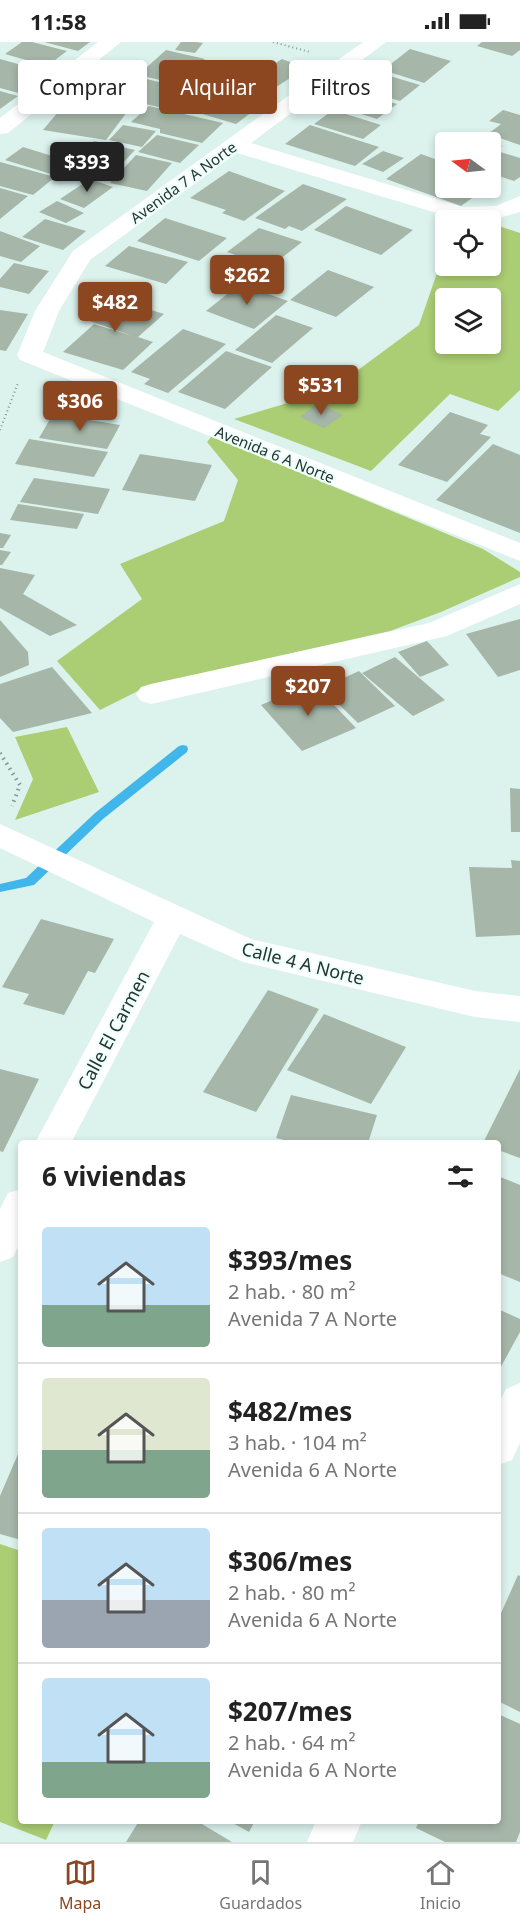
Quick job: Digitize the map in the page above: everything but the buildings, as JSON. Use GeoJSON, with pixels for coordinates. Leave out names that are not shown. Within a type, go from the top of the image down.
{"type":"FeatureCollection","features":[{"type":"Feature","properties":{"kind":"street"},"geometry":{"type":"LineString","coordinates":[[0,128],[111,42]]}},
{"type":"Feature","properties":{"kind":"street","name":"Avenida 7 A Norte"},"geometry":{"type":"LineString","coordinates":[[29,356],[47,311],[81,256],[376,42]]}},
{"type":"Feature","properties":{"kind":"street"},"geometry":{"type":"LineString","coordinates":[[235,145],[460,214],[484,215],[510,210],[520,203]]}},
{"type":"Feature","properties":{"kind":"street","name":"Avenida 6 A Norte"},"geometry":{"type":"LineString","coordinates":[[29,356],[520,553]]}},
{"type":"Feature","properties":{"kind":"street"},"geometry":{"type":"LineString","coordinates":[[151,693],[437,630],[520,593]]}},
{"type":"Feature","properties":{"kind":"street","name":"Calle 4 A Norte"},"geometry":{"type":"LineString","coordinates":[[0,835],[243,950],[475,1004],[520,1009]]}},
{"type":"Feature","properties":{"kind":"street","name":"Calle El Carmen"},"geometry":{"type":"LineString","coordinates":[[55,1140],[173,917]]}},
{"type":"Feature","properties":{"kind":"street"},"geometry":{"type":"LineString","coordinates":[[0,1246],[13,1205]]}},
{"type":"Feature","properties":{"kind":"street"},"geometry":{"type":"LineString","coordinates":[[501,1441],[520,1401]]}},
{"type":"Feature","properties":{"kind":"street"},"geometry":{"type":"LineString","coordinates":[[330,1842],[338,1824]]}},
{"type":"Feature","properties":{"kind":"path"},"geometry":{"type":"LineString","coordinates":[[0,430],[29,356]]}},
{"type":"Feature","properties":{"kind":"path"},"geometry":{"type":"LineString","coordinates":[[0,753],[20,785],[0,835]]}},
{"type":"Feature","properties":{"kind":"green space"},"geometry":{"type":"Polygon","coordinates":[[[501,227],[520,233],[520,390],[498,411],[450,394],[371,471],[234,419],[331,390],[419,325],[436,276],[501,276],[501,227]]]}},
{"type":"Feature","properties":{"kind":"green space"},"geometry":{"type":"Polygon","coordinates":[[[212,436],[483,549],[520,572],[520,577],[441,612],[390,631],[150,685],[100,710],[57,661],[142,599],[120,564],[224,521],[238,480],[207,442],[212,436]]]}},
{"type":"Feature","properties":{"kind":"green space"},"geometry":{"type":"Polygon","coordinates":[[[67,727],[99,792],[15,820],[33,779],[15,737],[67,727]]]}},
{"type":"Feature","properties":{"kind":"green space"},"geometry":{"type":"Polygon","coordinates":[[[0,1544],[18,1550],[18,1824],[54,1824],[46,1840],[0,1822],[0,1544]]]}},
{"type":"Feature","properties":{"kind":"waterway"},"geometry":{"type":"LineString","coordinates":[[0,888],[30,882],[99,816],[183,749]]}}]}
